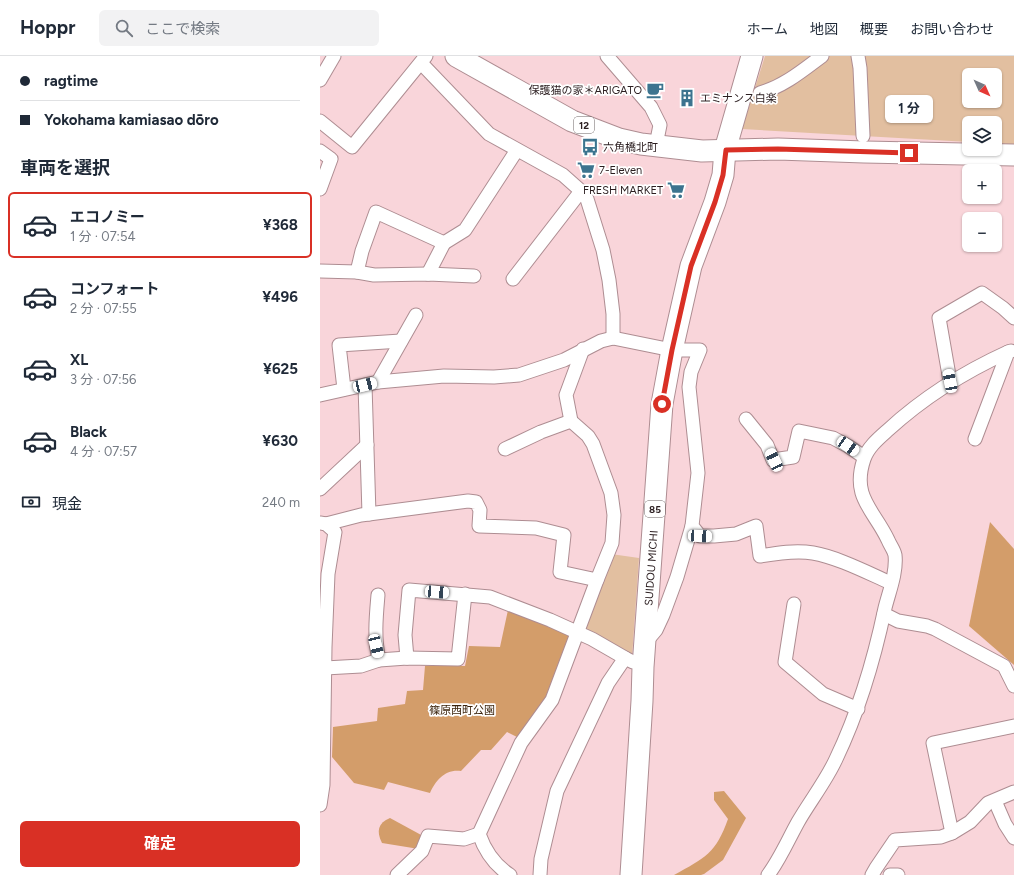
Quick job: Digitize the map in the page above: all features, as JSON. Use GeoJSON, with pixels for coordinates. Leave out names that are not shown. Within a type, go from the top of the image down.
{"type":"FeatureCollection","features":[{"type":"Feature","properties":{"kind":"main road","name":"12"},"geometry":{"type":"LineString","coordinates":[[456,56],[572,120],[619,139],[641,144],[702,151],[778,149],[1014,154]]}},
{"type":"Feature","properties":{"kind":"main road","name":"85"},"geometry":{"type":"LineString","coordinates":[[726,150],[752,56]]}},
{"type":"Feature","properties":{"kind":"main road","name":"SUIDOU MICHI"},"geometry":{"type":"LineString","coordinates":[[631,875],[642,701],[634,662],[645,643],[662,404],[672,350],[691,266],[715,202],[723,175],[726,150]]}},
{"type":"Feature","properties":{"kind":"street"},"geometry":{"type":"LineString","coordinates":[[320,80],[334,56]]}},
{"type":"Feature","properties":{"kind":"street"},"geometry":{"type":"LineString","coordinates":[[607,56],[651,107],[660,125],[656,146]]}},
{"type":"Feature","properties":{"kind":"street"},"geometry":{"type":"LineString","coordinates":[[760,93],[794,78],[822,56]]}},
{"type":"Feature","properties":{"kind":"street"},"geometry":{"type":"LineString","coordinates":[[858,56],[860,68],[863,136]]}},
{"type":"Feature","properties":{"kind":"street"},"geometry":{"type":"LineString","coordinates":[[320,121],[352,147],[424,60],[489,134],[563,175],[588,195],[603,250],[609,280],[613,314],[613,338]]}},
{"type":"Feature","properties":{"kind":"street"},"geometry":{"type":"LineString","coordinates":[[428,274],[444,243],[465,230],[517,150]]}},
{"type":"Feature","properties":{"kind":"street"},"geometry":{"type":"LineString","coordinates":[[320,151],[331,159],[320,189]]}},
{"type":"Feature","properties":{"kind":"street"},"geometry":{"type":"LineString","coordinates":[[513,279],[588,195]]}},
{"type":"Feature","properties":{"kind":"street"},"geometry":{"type":"LineString","coordinates":[[358,272],[362,251],[376,212],[444,243]]}},
{"type":"Feature","properties":{"kind":"street"},"geometry":{"type":"LineString","coordinates":[[320,271],[358,272],[374,275],[428,274],[474,276]]}},
{"type":"Feature","properties":{"kind":"street"},"geometry":{"type":"LineString","coordinates":[[950,381],[939,318],[982,292],[1014,318]]}},
{"type":"Feature","properties":{"kind":"street"},"geometry":{"type":"LineString","coordinates":[[378,382],[416,315]]}},
{"type":"Feature","properties":{"kind":"street"},"geometry":{"type":"LineString","coordinates":[[320,395],[378,382],[444,376],[494,377],[519,375],[564,360],[583,349],[601,341],[613,338],[672,350],[700,350],[691,372],[689,387],[698,473],[692,526],[677,577],[663,616],[656,630],[645,643]]}},
{"type":"Feature","properties":{"kind":"street"},"geometry":{"type":"LineString","coordinates":[[344,389],[339,345],[401,341]]}},
{"type":"Feature","properties":{"kind":"street"},"geometry":{"type":"LineString","coordinates":[[510,875],[495,863],[483,847],[479,834],[521,743],[552,700],[612,543],[614,515],[611,493],[593,444],[588,436],[571,421],[566,394],[583,349]]}},
{"type":"Feature","properties":{"kind":"street"},"geometry":{"type":"LineString","coordinates":[[768,875],[798,822],[836,761],[858,709],[879,639],[894,572],[895,554],[886,535],[864,500],[860,487],[860,472],[864,457],[876,441],[923,399],[950,381],[1011,350]]}},
{"type":"Feature","properties":{"kind":"street"},"geometry":{"type":"LineString","coordinates":[[975,439],[1011,350]]}},
{"type":"Feature","properties":{"kind":"street"},"geometry":{"type":"LineString","coordinates":[[365,385],[369,514]]}},
{"type":"Feature","properties":{"kind":"street"},"geometry":{"type":"LineString","coordinates":[[746,419],[767,445],[774,460],[793,457],[799,431],[833,438],[864,457]]}},
{"type":"Feature","properties":{"kind":"street"},"geometry":{"type":"LineString","coordinates":[[505,449],[541,432],[571,421]]}},
{"type":"Feature","properties":{"kind":"street"},"geometry":{"type":"LineString","coordinates":[[320,489],[367,444]]}},
{"type":"Feature","properties":{"kind":"street"},"geometry":{"type":"LineString","coordinates":[[323,523],[369,514],[468,501],[476,502],[480,510],[479,526],[536,528],[564,535],[560,572],[597,580]]}},
{"type":"Feature","properties":{"kind":"street"},"geometry":{"type":"LineString","coordinates":[[320,805],[323,785],[325,668],[322,646],[328,574],[335,532],[323,523]]}},
{"type":"Feature","properties":{"kind":"street"},"geometry":{"type":"LineString","coordinates":[[692,526],[700,536],[736,534],[756,526],[760,556],[799,552],[813,553],[833,559],[891,583]]}},
{"type":"Feature","properties":{"kind":"street"},"geometry":{"type":"LineString","coordinates":[[407,658],[405,635],[409,590],[490,597],[536,614],[592,638],[634,662],[608,683],[557,791],[541,859],[540,875]]}},
{"type":"Feature","properties":{"kind":"street"},"geometry":{"type":"LineString","coordinates":[[325,668],[361,666],[379,660],[407,658],[458,660],[465,594]]}},
{"type":"Feature","properties":{"kind":"street"},"geometry":{"type":"LineString","coordinates":[[378,595],[375,631],[379,660]]}},
{"type":"Feature","properties":{"kind":"street"},"geometry":{"type":"LineString","coordinates":[[794,604],[785,662],[822,694],[858,709]]}},
{"type":"Feature","properties":{"kind":"street"},"geometry":{"type":"LineString","coordinates":[[884,614],[898,621],[927,626],[935,629],[992,659],[1004,666],[1014,686]]}},
{"type":"Feature","properties":{"kind":"street"},"geometry":{"type":"LineString","coordinates":[[952,833],[933,743],[1014,726]]}},
{"type":"Feature","properties":{"kind":"street"},"geometry":{"type":"LineString","coordinates":[[872,875],[895,840],[941,837],[952,833],[970,822],[988,803],[1014,792]]}},
{"type":"Feature","properties":{"kind":"street"},"geometry":{"type":"LineString","coordinates":[[995,800],[1005,824],[1014,838]]}},
{"type":"Feature","properties":{"kind":"street"},"geometry":{"type":"LineString","coordinates":[[397,875],[422,851],[428,836],[464,838],[479,834]]}},
{"type":"Feature","properties":{"kind":"street"},"geometry":{"type":"LineString","coordinates":[[890,875],[898,875]]}},
{"type":"Feature","properties":{"kind":"shaded area"},"geometry":{"type":"Polygon","coordinates":[[[765,56],[1014,56],[1014,145],[1002,144],[1002,116],[962,116],[962,142],[742,129],[765,56]]]}},
{"type":"Feature","properties":{"kind":"shaded area"},"geometry":{"type":"Polygon","coordinates":[[[611,554],[639,558],[632,657],[583,630],[611,554]]]}},
{"type":"Feature","properties":{"kind":"green space"},"geometry":{"type":"Polygon","coordinates":[[[990,522],[1014,549],[1014,665],[969,626],[990,522]]]}},
{"type":"Feature","properties":{"kind":"green space","name":"篠原西町公園"},"geometry":{"type":"Polygon","coordinates":[[[508,610],[571,635],[547,698],[519,738],[507,732],[491,750],[481,750],[461,771],[450,772],[442,776],[430,793],[388,782],[384,790],[354,783],[332,757],[333,727],[377,721],[378,708],[405,704],[407,691],[423,690],[425,666],[465,666],[469,646],[500,647],[508,610]]]}},
{"type":"Feature","properties":{"kind":"green space"},"geometry":{"type":"Polygon","coordinates":[[[724,791],[746,818],[723,860],[701,875],[674,875],[702,859],[719,840],[728,819],[714,800],[714,792],[724,791]]]}},
{"type":"Feature","properties":{"kind":"green space"},"geometry":{"type":"Polygon","coordinates":[[[390,818],[423,836],[419,849],[382,843],[379,835],[379,828],[383,822],[390,818]]]}},
{"type":"Feature","properties":{"kind":"place","name":"保護猫の家＊ARIGATO"},"geometry":{"type":"Point","coordinates":[655,90]}},
{"type":"Feature","properties":{"kind":"place","name":"エミナンス白楽"},"geometry":{"type":"Point","coordinates":[687,98]}},
{"type":"Feature","properties":{"kind":"place","name":"六角橋北町"},"geometry":{"type":"Point","coordinates":[590,147]}},
{"type":"Feature","properties":{"kind":"place","name":"7-Eleven"},"geometry":{"type":"Point","coordinates":[586,170]}},
{"type":"Feature","properties":{"kind":"place","name":"FRESH MARKET"},"geometry":{"type":"Point","coordinates":[676,190]}},
{"type":"Feature","properties":{"kind":"route"},"geometry":{"type":"LineString","coordinates":[[662,404],[672,350],[691,266],[715,202],[723,175],[726,150],[778,149],[909,153]]}}]}
